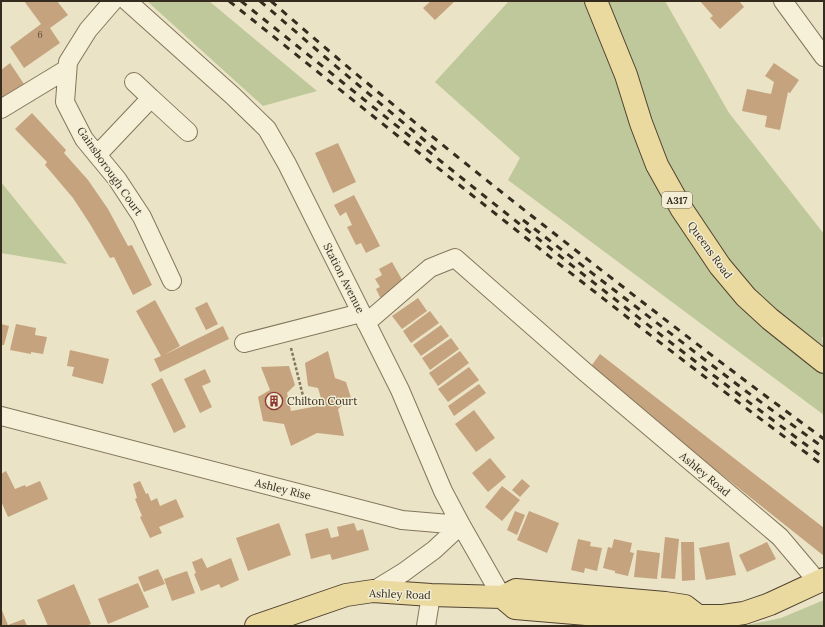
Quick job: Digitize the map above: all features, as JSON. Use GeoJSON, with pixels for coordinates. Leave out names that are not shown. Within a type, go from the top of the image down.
{"type":"FeatureCollection","features":[{"type":"Feature","properties":{"kind":"main road","name":"Queens Road"},"geometry":{"type":"LineString","coordinates":[[596,1],[626,75],[641,123],[657,165],[681,208],[720,266],[746,297],[770,319],[823,360]]}},
{"type":"Feature","properties":{"kind":"main road","name":"Ashley Road"},"geometry":{"type":"LineString","coordinates":[[256,626],[346,595],[373,591],[431,595],[502,597],[515,608],[681,622],[698,621],[744,613],[770,604],[821,581]]}},
{"type":"Feature","properties":{"kind":"street","name":"Gainsborough Court"},"geometry":{"type":"LineString","coordinates":[[113,1],[88,30],[68,62],[64,102],[84,139],[117,179],[142,217],[172,281]]}},
{"type":"Feature","properties":{"kind":"street","name":"Station Avenue"},"geometry":{"type":"LineString","coordinates":[[127,1],[233,96],[267,129],[287,164],[400,390],[460,525],[502,597]]}},
{"type":"Feature","properties":{"kind":"street"},"geometry":{"type":"LineString","coordinates":[[783,1],[824,57]]}},
{"type":"Feature","properties":{"kind":"street"},"geometry":{"type":"LineString","coordinates":[[1,109],[67,69]]}},
{"type":"Feature","properties":{"kind":"street"},"geometry":{"type":"LineString","coordinates":[[134,82],[188,132]]}},
{"type":"Feature","properties":{"kind":"street"},"geometry":{"type":"LineString","coordinates":[[97,155],[151,98]]}},
{"type":"Feature","properties":{"kind":"street","name":"Ashley Road"},"geometry":{"type":"LineString","coordinates":[[364,318],[430,268],[455,258],[585,372],[780,537],[821,581]]}},
{"type":"Feature","properties":{"kind":"street"},"geometry":{"type":"LineString","coordinates":[[244,343],[364,318]]}},
{"type":"Feature","properties":{"kind":"street","name":"Ashley Rise"},"geometry":{"type":"LineString","coordinates":[[1,416],[402,520],[460,525]]}},
{"type":"Feature","properties":{"kind":"street"},"geometry":{"type":"LineString","coordinates":[[373,591],[404,572],[434,550],[460,525]]}},
{"type":"Feature","properties":{"kind":"street"},"geometry":{"type":"LineString","coordinates":[[426,626],[431,595]]}},
{"type":"Feature","properties":{"kind":"path"},"geometry":{"type":"LineString","coordinates":[[287,333],[303,396]]}},
{"type":"Feature","properties":{"kind":"green space"},"geometry":{"type":"Polygon","coordinates":[[[147,1],[209,1],[317,91],[263,106],[147,1]]]}},
{"type":"Feature","properties":{"kind":"green space"},"geometry":{"type":"Polygon","coordinates":[[[509,1],[665,1],[729,113],[824,234],[824,337],[822,337],[824,352],[824,415],[508,180],[520,158],[435,82],[509,1]]]}},
{"type":"Feature","properties":{"kind":"green space"},"geometry":{"type":"Polygon","coordinates":[[[1,182],[67,264],[1,253],[1,182]]]}},
{"type":"Feature","properties":{"kind":"green space"},"geometry":{"type":"Polygon","coordinates":[[[824,600],[824,626],[742,626],[781,618],[824,600]]]}},
{"type":"Feature","properties":{"kind":"building"},"geometry":{"type":"Polygon","coordinates":[[[24,1],[57,1],[68,15],[50,28],[60,43],[24,68],[10,47],[41,24],[24,1]]]}},
{"type":"Feature","properties":{"kind":"building"},"geometry":{"type":"Polygon","coordinates":[[[431,1],[455,1],[435,20],[423,8],[431,1]]]}},
{"type":"Feature","properties":{"kind":"building"},"geometry":{"type":"Polygon","coordinates":[[[700,1],[739,1],[744,7],[720,29],[710,18],[713,16],[700,1]]]}},
{"type":"Feature","properties":{"kind":"building"},"geometry":{"type":"Polygon","coordinates":[[[10,63],[24,84],[1,99],[1,70],[10,63]]]}},
{"type":"Feature","properties":{"kind":"building"},"geometry":{"type":"Polygon","coordinates":[[[774,63],[799,80],[790,93],[788,92],[780,130],[765,127],[767,116],[742,111],[747,89],[771,94],[774,82],[765,76],[774,63]]]}},
{"type":"Feature","properties":{"kind":"building"},"geometry":{"type":"Polygon","coordinates":[[[32,113],[66,150],[64,153],[88,180],[108,209],[128,246],[132,245],[152,285],[133,295],[114,257],[110,258],[73,198],[45,165],[47,162],[15,129],[32,113]]]}},
{"type":"Feature","properties":{"kind":"building"},"geometry":{"type":"Polygon","coordinates":[[[338,143],[356,182],[333,193],[315,153],[338,143]]]}},
{"type":"Feature","properties":{"kind":"building"},"geometry":{"type":"Polygon","coordinates":[[[354,195],[380,246],[366,253],[361,243],[356,245],[347,227],[352,225],[346,212],[340,216],[334,205],[354,195]]]}},
{"type":"Feature","properties":{"kind":"building"},"geometry":{"type":"Polygon","coordinates":[[[392,262],[405,285],[382,301],[376,289],[380,287],[375,279],[382,275],[379,269],[392,262]]]}},
{"type":"Feature","properties":{"kind":"building"},"geometry":{"type":"Polygon","coordinates":[[[418,298],[427,311],[402,329],[392,316],[418,298]]]}},
{"type":"Feature","properties":{"kind":"building"},"geometry":{"type":"Polygon","coordinates":[[[155,300],[180,346],[164,355],[223,326],[229,339],[160,372],[154,359],[161,356],[136,311],[155,300]]]}},
{"type":"Feature","properties":{"kind":"building"},"geometry":{"type":"Polygon","coordinates":[[[207,302],[218,324],[206,330],[195,308],[207,302]]]}},
{"type":"Feature","properties":{"kind":"building"},"geometry":{"type":"Polygon","coordinates":[[[430,311],[439,323],[411,343],[403,331],[430,311]]]}},
{"type":"Feature","properties":{"kind":"building"},"geometry":{"type":"Polygon","coordinates":[[[1,324],[9,326],[4,345],[1,345],[1,324]]]}},
{"type":"Feature","properties":{"kind":"building"},"geometry":{"type":"Polygon","coordinates":[[[16,324],[36,328],[35,335],[47,337],[43,354],[31,352],[31,354],[10,350],[16,324]]]}},
{"type":"Feature","properties":{"kind":"building"},"geometry":{"type":"Polygon","coordinates":[[[441,325],[449,336],[421,356],[413,345],[441,325]]]}},
{"type":"Feature","properties":{"kind":"building"},"geometry":{"type":"Polygon","coordinates":[[[451,338],[459,349],[430,370],[422,358],[451,338]]]}},
{"type":"Feature","properties":{"kind":"building"},"geometry":{"type":"Polygon","coordinates":[[[70,350],[109,359],[103,384],[72,376],[74,367],[67,366],[70,350]]]}},
{"type":"Feature","properties":{"kind":"building","name":"Chilton Court"},"geometry":{"type":"Polygon","coordinates":[[[328,351],[335,378],[346,382],[351,398],[338,409],[344,436],[317,433],[291,446],[284,424],[263,421],[258,397],[270,390],[261,367],[289,366],[295,385],[287,393],[291,411],[323,405],[318,388],[308,386],[305,363],[328,351]]]}},
{"type":"Feature","properties":{"kind":"building"},"geometry":{"type":"Polygon","coordinates":[[[460,351],[469,363],[438,386],[429,373],[460,351]]]}},
{"type":"Feature","properties":{"kind":"building"},"geometry":{"type":"Polygon","coordinates":[[[600,354],[824,528],[824,556],[589,369],[600,354]]]}},
{"type":"Feature","properties":{"kind":"building"},"geometry":{"type":"Polygon","coordinates":[[[469,367],[479,380],[448,402],[438,389],[469,367]]]}},
{"type":"Feature","properties":{"kind":"building"},"geometry":{"type":"Polygon","coordinates":[[[205,369],[211,382],[202,386],[212,407],[200,413],[184,379],[205,369]]]}},
{"type":"Feature","properties":{"kind":"building"},"geometry":{"type":"Polygon","coordinates":[[[162,378],[186,427],[174,433],[151,384],[162,378]]]}},
{"type":"Feature","properties":{"kind":"building"},"geometry":{"type":"Polygon","coordinates":[[[479,384],[486,393],[454,416],[448,406],[479,384]]]}},
{"type":"Feature","properties":{"kind":"building"},"geometry":{"type":"Polygon","coordinates":[[[474,410],[495,438],[476,452],[455,424],[474,410]]]}},
{"type":"Feature","properties":{"kind":"building"},"geometry":{"type":"Polygon","coordinates":[[[490,458],[506,477],[488,492],[472,473],[490,458]]]}},
{"type":"Feature","properties":{"kind":"building"},"geometry":{"type":"Polygon","coordinates":[[[6,471],[15,489],[25,485],[26,487],[40,481],[48,499],[8,517],[1,501],[1,474],[6,471]]]}},
{"type":"Feature","properties":{"kind":"building"},"geometry":{"type":"Polygon","coordinates":[[[522,479],[530,486],[520,497],[512,490],[522,479]]]}},
{"type":"Feature","properties":{"kind":"building"},"geometry":{"type":"Polygon","coordinates":[[[140,481],[146,494],[148,493],[151,501],[157,498],[160,506],[176,499],[184,517],[159,527],[162,533],[150,538],[140,517],[142,516],[135,499],[137,498],[133,484],[140,481]]]}},
{"type":"Feature","properties":{"kind":"building"},"geometry":{"type":"Polygon","coordinates":[[[502,486],[520,500],[502,521],[485,507],[502,486]]]}},
{"type":"Feature","properties":{"kind":"building"},"geometry":{"type":"Polygon","coordinates":[[[515,511],[525,515],[517,535],[507,530],[515,511]]]}},
{"type":"Feature","properties":{"kind":"building"},"geometry":{"type":"Polygon","coordinates":[[[529,511],[559,523],[547,553],[517,540],[529,511]]]}},
{"type":"Feature","properties":{"kind":"building"},"geometry":{"type":"Polygon","coordinates":[[[279,523],[291,555],[248,571],[236,538],[279,523]]]}},
{"type":"Feature","properties":{"kind":"building"},"geometry":{"type":"Polygon","coordinates":[[[354,523],[357,531],[363,529],[369,550],[332,560],[330,554],[311,559],[305,534],[328,528],[331,538],[339,536],[337,527],[354,523]]]}},
{"type":"Feature","properties":{"kind":"building"},"geometry":{"type":"Polygon","coordinates":[[[665,537],[679,539],[675,579],[661,578],[665,537]]]}},
{"type":"Feature","properties":{"kind":"building"},"geometry":{"type":"Polygon","coordinates":[[[578,539],[591,542],[590,546],[602,548],[597,571],[585,568],[584,573],[571,570],[578,539]]]}},
{"type":"Feature","properties":{"kind":"building"},"geometry":{"type":"Polygon","coordinates":[[[614,539],[632,543],[630,552],[634,553],[628,576],[603,568],[608,547],[612,548],[614,539]]]}},
{"type":"Feature","properties":{"kind":"building"},"geometry":{"type":"Polygon","coordinates":[[[681,542],[694,542],[695,580],[682,581],[681,542]]]}},
{"type":"Feature","properties":{"kind":"building"},"geometry":{"type":"Polygon","coordinates":[[[729,542],[736,575],[706,580],[699,548],[729,542]]]}},
{"type":"Feature","properties":{"kind":"building"},"geometry":{"type":"Polygon","coordinates":[[[767,542],[776,559],[747,572],[739,555],[767,542]]]}},
{"type":"Feature","properties":{"kind":"building"},"geometry":{"type":"Polygon","coordinates":[[[637,550],[660,553],[657,579],[634,577],[637,550]]]}},
{"type":"Feature","properties":{"kind":"building"},"geometry":{"type":"Polygon","coordinates":[[[202,558],[207,568],[231,558],[239,580],[221,588],[219,584],[201,591],[194,574],[196,573],[192,562],[202,558]]]}},
{"type":"Feature","properties":{"kind":"building"},"geometry":{"type":"Polygon","coordinates":[[[158,569],[165,584],[144,592],[138,577],[158,569]]]}},
{"type":"Feature","properties":{"kind":"building"},"geometry":{"type":"Polygon","coordinates":[[[187,571],[195,593],[172,601],[164,579],[187,571]]]}},
{"type":"Feature","properties":{"kind":"building"},"geometry":{"type":"Polygon","coordinates":[[[138,583],[149,607],[108,624],[98,599],[138,583]]]}},
{"type":"Feature","properties":{"kind":"building"},"geometry":{"type":"Polygon","coordinates":[[[74,584],[91,624],[86,626],[48,626],[37,600],[74,584]]]}},
{"type":"Feature","properties":{"kind":"building"},"geometry":{"type":"Polygon","coordinates":[[[1,608],[8,625],[24,619],[27,626],[1,626],[1,608]]]}},
{"type":"Feature","properties":{"kind":"railway"},"geometry":{"type":"LineString","coordinates":[[229,1],[598,295],[824,466]]}},
{"type":"Feature","properties":{"kind":"railway"},"geometry":{"type":"LineString","coordinates":[[241,1],[603,290],[824,458]]}},
{"type":"Feature","properties":{"kind":"railway"},"geometry":{"type":"LineString","coordinates":[[260,1],[436,150]]}},
{"type":"Feature","properties":{"kind":"railway"},"geometry":{"type":"LineString","coordinates":[[271,1],[356,74],[486,180],[695,342],[824,439]]}},
{"type":"Feature","properties":{"kind":"railway"},"geometry":{"type":"LineString","coordinates":[[523,220],[743,389],[824,448]]}},
{"type":"Feature","properties":{"kind":"place","name":"Chilton Court"},"geometry":{"type":"Point","coordinates":[274,401]}}]}
